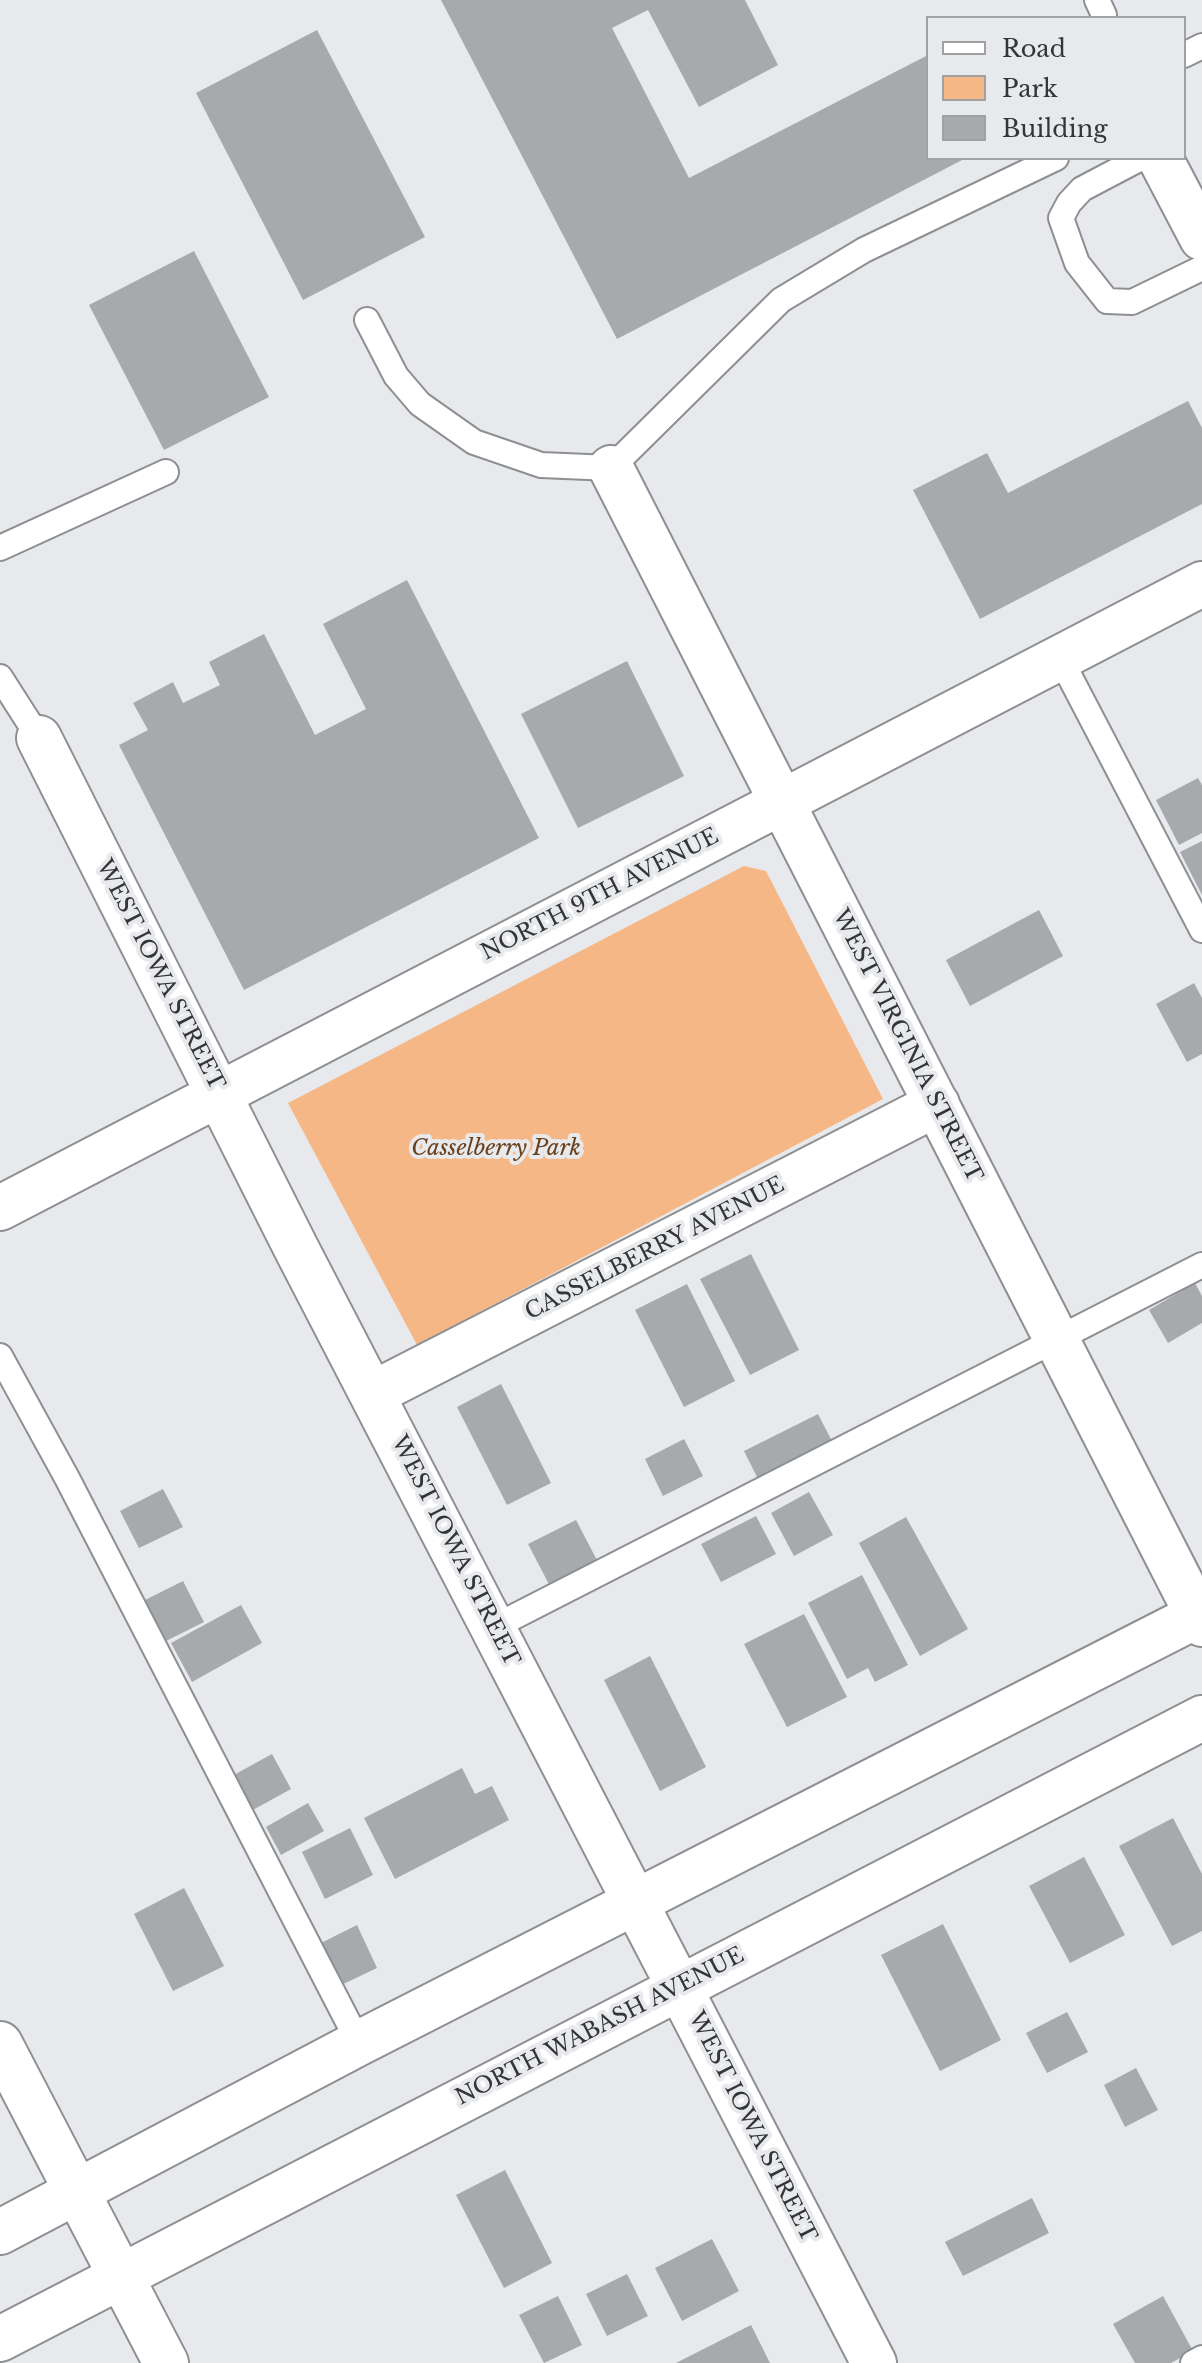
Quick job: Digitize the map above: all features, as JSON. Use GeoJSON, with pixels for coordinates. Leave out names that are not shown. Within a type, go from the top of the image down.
{"type":"FeatureCollection","features":[{"type":"Feature","properties":{"kind":"street"},"geometry":{"type":"LineString","coordinates":[[1161,160],[1202,238]]}},
{"type":"Feature","properties":{"kind":"street","name":"WEST VIRGINIA STREET"},"geometry":{"type":"LineString","coordinates":[[611,468],[1201,1618]]}},
{"type":"Feature","properties":{"kind":"street","name":"NORTH 9TH AVENUE"},"geometry":{"type":"LineString","coordinates":[[0,1208],[1202,584]]}},
{"type":"Feature","properties":{"kind":"street","name":"WEST IOWA STREET"},"geometry":{"type":"LineString","coordinates":[[39,738],[296,1248],[374,1393],[874,2363]]}},
{"type":"Feature","properties":{"kind":"street","name":"CASSELBERRY AVENUE"},"geometry":{"type":"LineString","coordinates":[[374,1393],[937,1104]]}},
{"type":"Feature","properties":{"kind":"street"},"geometry":{"type":"LineString","coordinates":[[0,2232],[636,1901],[1201,1618]]}},
{"type":"Feature","properties":{"kind":"street","name":"NORTH WABASH AVENUE"},"geometry":{"type":"LineString","coordinates":[[0,2339],[1202,1718]]}},
{"type":"Feature","properties":{"kind":"street"},"geometry":{"type":"LineString","coordinates":[[0,2044],[166,2363]]}},
{"type":"Feature","properties":{"kind":"lane"},"geometry":{"type":"LineString","coordinates":[[367,320],[396,376],[420,404],[474,442],[541,465],[611,468],[781,300],[864,250],[1052,160]]}},
{"type":"Feature","properties":{"kind":"lane"},"geometry":{"type":"LineString","coordinates":[[1137,160],[1082,189],[1069,203],[1061,218],[1077,263],[1107,301],[1132,302],[1202,268]]}},
{"type":"Feature","properties":{"kind":"lane"},"geometry":{"type":"LineString","coordinates":[[0,548],[166,472]]}},
{"type":"Feature","properties":{"kind":"lane"},"geometry":{"type":"LineString","coordinates":[[1059,656],[1202,930]]}},
{"type":"Feature","properties":{"kind":"lane"},"geometry":{"type":"LineString","coordinates":[[0,677],[39,738]]}},
{"type":"Feature","properties":{"kind":"lane"},"geometry":{"type":"LineString","coordinates":[[494,1627],[1202,1265]]}},
{"type":"Feature","properties":{"kind":"lane"},"geometry":{"type":"LineString","coordinates":[[0,1356],[359,2043]]}},
{"type":"Feature","properties":{"kind":"lane"},"geometry":{"type":"LineString","coordinates":[[1193,2363],[1202,2358]]}},
{"type":"Feature","properties":{"kind":"green space","name":"Casselberry Park"},"geometry":{"type":"Polygon","coordinates":[[[744,866],[766,871],[883,1099],[417,1345],[288,1103],[744,866]]]}},
{"type":"Feature","properties":{"kind":"building"},"geometry":{"type":"Polygon","coordinates":[[[441,0],[745,0],[778,65],[699,107],[648,10],[612,28],[689,178],[926,56],[926,160],[962,160],[617,339],[441,0]]]}},
{"type":"Feature","properties":{"kind":"building"},"geometry":{"type":"Polygon","coordinates":[[[317,30],[425,237],[303,300],[196,93],[317,30]]]}},
{"type":"Feature","properties":{"kind":"building"},"geometry":{"type":"Polygon","coordinates":[[[194,251],[269,397],[164,450],[89,305],[194,251]]]}},
{"type":"Feature","properties":{"kind":"building"},"geometry":{"type":"Polygon","coordinates":[[[1188,401],[1202,428],[1202,504],[980,619],[913,490],[987,453],[1008,493],[1188,401]]]}},
{"type":"Feature","properties":{"kind":"building"},"geometry":{"type":"Polygon","coordinates":[[[407,580],[539,838],[244,990],[119,745],[148,730],[133,703],[173,682],[183,703],[220,685],[209,662],[264,634],[315,735],[366,709],[323,624],[407,580]]]}},
{"type":"Feature","properties":{"kind":"building"},"geometry":{"type":"Polygon","coordinates":[[[627,661],[684,776],[578,828],[521,714],[627,661]]]}},
{"type":"Feature","properties":{"kind":"building"},"geometry":{"type":"Polygon","coordinates":[[[1198,778],[1202,785],[1202,833],[1179,845],[1156,800],[1198,778]]]}},
{"type":"Feature","properties":{"kind":"building"},"geometry":{"type":"Polygon","coordinates":[[[1202,841],[1202,895],[1180,852],[1202,841]]]}},
{"type":"Feature","properties":{"kind":"building"},"geometry":{"type":"Polygon","coordinates":[[[1039,910],[1063,956],[970,1006],[946,960],[1039,910]]]}},
{"type":"Feature","properties":{"kind":"building"},"geometry":{"type":"Polygon","coordinates":[[[1194,983],[1202,998],[1202,1054],[1187,1062],[1156,1004],[1194,983]]]}},
{"type":"Feature","properties":{"kind":"building"},"geometry":{"type":"Polygon","coordinates":[[[751,1254],[799,1350],[750,1375],[700,1279],[751,1254]]]}},
{"type":"Feature","properties":{"kind":"building"},"geometry":{"type":"Polygon","coordinates":[[[1195,1283],[1202,1296],[1202,1323],[1168,1343],[1149,1310],[1195,1283]]]}},
{"type":"Feature","properties":{"kind":"building"},"geometry":{"type":"Polygon","coordinates":[[[687,1284],[735,1381],[684,1407],[635,1310],[687,1284]]]}},
{"type":"Feature","properties":{"kind":"building"},"geometry":{"type":"Polygon","coordinates":[[[501,1384],[551,1483],[507,1505],[457,1407],[501,1384]]]}},
{"type":"Feature","properties":{"kind":"building"},"geometry":{"type":"Polygon","coordinates":[[[818,1414],[836,1449],[762,1487],[744,1451],[818,1414]]]}},
{"type":"Feature","properties":{"kind":"building"},"geometry":{"type":"Polygon","coordinates":[[[684,1439],[703,1476],[663,1496],[645,1459],[684,1439]]]}},
{"type":"Feature","properties":{"kind":"building"},"geometry":{"type":"Polygon","coordinates":[[[163,1489],[183,1527],[139,1548],[120,1511],[163,1489]]]}},
{"type":"Feature","properties":{"kind":"building"},"geometry":{"type":"Polygon","coordinates":[[[809,1492],[833,1535],[794,1556],[771,1513],[809,1492]]]}},
{"type":"Feature","properties":{"kind":"building"},"geometry":{"type":"Polygon","coordinates":[[[756,1516],[776,1554],[721,1582],[701,1544],[756,1516]]]}},
{"type":"Feature","properties":{"kind":"building"},"geometry":{"type":"Polygon","coordinates":[[[906,1517],[968,1629],[920,1656],[859,1543],[906,1517]]]}},
{"type":"Feature","properties":{"kind":"building"},"geometry":{"type":"Polygon","coordinates":[[[576,1520],[600,1566],[552,1590],[528,1544],[576,1520]]]}},
{"type":"Feature","properties":{"kind":"building"},"geometry":{"type":"Polygon","coordinates":[[[862,1575],[908,1665],[875,1682],[868,1668],[847,1679],[808,1603],[862,1575]]]}},
{"type":"Feature","properties":{"kind":"building"},"geometry":{"type":"Polygon","coordinates":[[[183,1581],[204,1622],[164,1642],[143,1601],[183,1581]]]}},
{"type":"Feature","properties":{"kind":"building"},"geometry":{"type":"Polygon","coordinates":[[[241,1605],[262,1643],[192,1682],[171,1643],[241,1605]]]}},
{"type":"Feature","properties":{"kind":"building"},"geometry":{"type":"Polygon","coordinates":[[[804,1614],[847,1697],[787,1727],[744,1644],[804,1614]]]}},
{"type":"Feature","properties":{"kind":"building"},"geometry":{"type":"Polygon","coordinates":[[[650,1656],[706,1767],[660,1791],[604,1680],[650,1656]]]}},
{"type":"Feature","properties":{"kind":"building"},"geometry":{"type":"Polygon","coordinates":[[[272,1754],[291,1789],[251,1811],[232,1776],[272,1754]]]}},
{"type":"Feature","properties":{"kind":"building"},"geometry":{"type":"Polygon","coordinates":[[[462,1768],[475,1794],[492,1786],[509,1820],[395,1879],[364,1818],[462,1768]]]}},
{"type":"Feature","properties":{"kind":"building"},"geometry":{"type":"Polygon","coordinates":[[[308,1803],[324,1831],[281,1855],[266,1827],[308,1803]]]}},
{"type":"Feature","properties":{"kind":"building"},"geometry":{"type":"Polygon","coordinates":[[[1173,1818],[1202,1874],[1202,1931],[1172,1946],[1119,1846],[1173,1818]]]}},
{"type":"Feature","properties":{"kind":"building"},"geometry":{"type":"Polygon","coordinates":[[[350,1828],[373,1875],[325,1899],[302,1852],[350,1828]]]}},
{"type":"Feature","properties":{"kind":"building"},"geometry":{"type":"Polygon","coordinates":[[[1084,1857],[1125,1935],[1070,1963],[1029,1886],[1084,1857]]]}},
{"type":"Feature","properties":{"kind":"building"},"geometry":{"type":"Polygon","coordinates":[[[184,1888],[224,1966],[173,1991],[134,1914],[184,1888]]]}},
{"type":"Feature","properties":{"kind":"building"},"geometry":{"type":"Polygon","coordinates":[[[943,1924],[1001,2040],[940,2071],[881,1955],[943,1924]]]}},
{"type":"Feature","properties":{"kind":"building"},"geometry":{"type":"Polygon","coordinates":[[[357,1925],[377,1968],[335,1988],[315,1946],[357,1925]]]}},
{"type":"Feature","properties":{"kind":"building"},"geometry":{"type":"Polygon","coordinates":[[[1067,2012],[1088,2052],[1047,2073],[1026,2033],[1067,2012]]]}},
{"type":"Feature","properties":{"kind":"building"},"geometry":{"type":"Polygon","coordinates":[[[1136,2068],[1158,2110],[1125,2127],[1104,2085],[1136,2068]]]}},
{"type":"Feature","properties":{"kind":"building"},"geometry":{"type":"Polygon","coordinates":[[[505,2170],[552,2263],[504,2288],[456,2195],[505,2170]]]}},
{"type":"Feature","properties":{"kind":"building"},"geometry":{"type":"Polygon","coordinates":[[[1032,2198],[1049,2233],[963,2276],[945,2242],[1032,2198]]]}},
{"type":"Feature","properties":{"kind":"building"},"geometry":{"type":"Polygon","coordinates":[[[712,2239],[739,2291],[682,2321],[655,2268],[712,2239]]]}},
{"type":"Feature","properties":{"kind":"building"},"geometry":{"type":"Polygon","coordinates":[[[627,2274],[648,2316],[607,2336],[586,2294],[627,2274]]]}},
{"type":"Feature","properties":{"kind":"building"},"geometry":{"type":"Polygon","coordinates":[[[558,2296],[582,2345],[544,2363],[519,2315],[558,2296]]]}},
{"type":"Feature","properties":{"kind":"building"},"geometry":{"type":"Polygon","coordinates":[[[1163,2296],[1193,2351],[1171,2363],[1135,2363],[1113,2324],[1163,2296]]]}},
{"type":"Feature","properties":{"kind":"building"},"geometry":{"type":"Polygon","coordinates":[[[751,2325],[770,2363],[676,2363],[751,2325]]]}}]}
